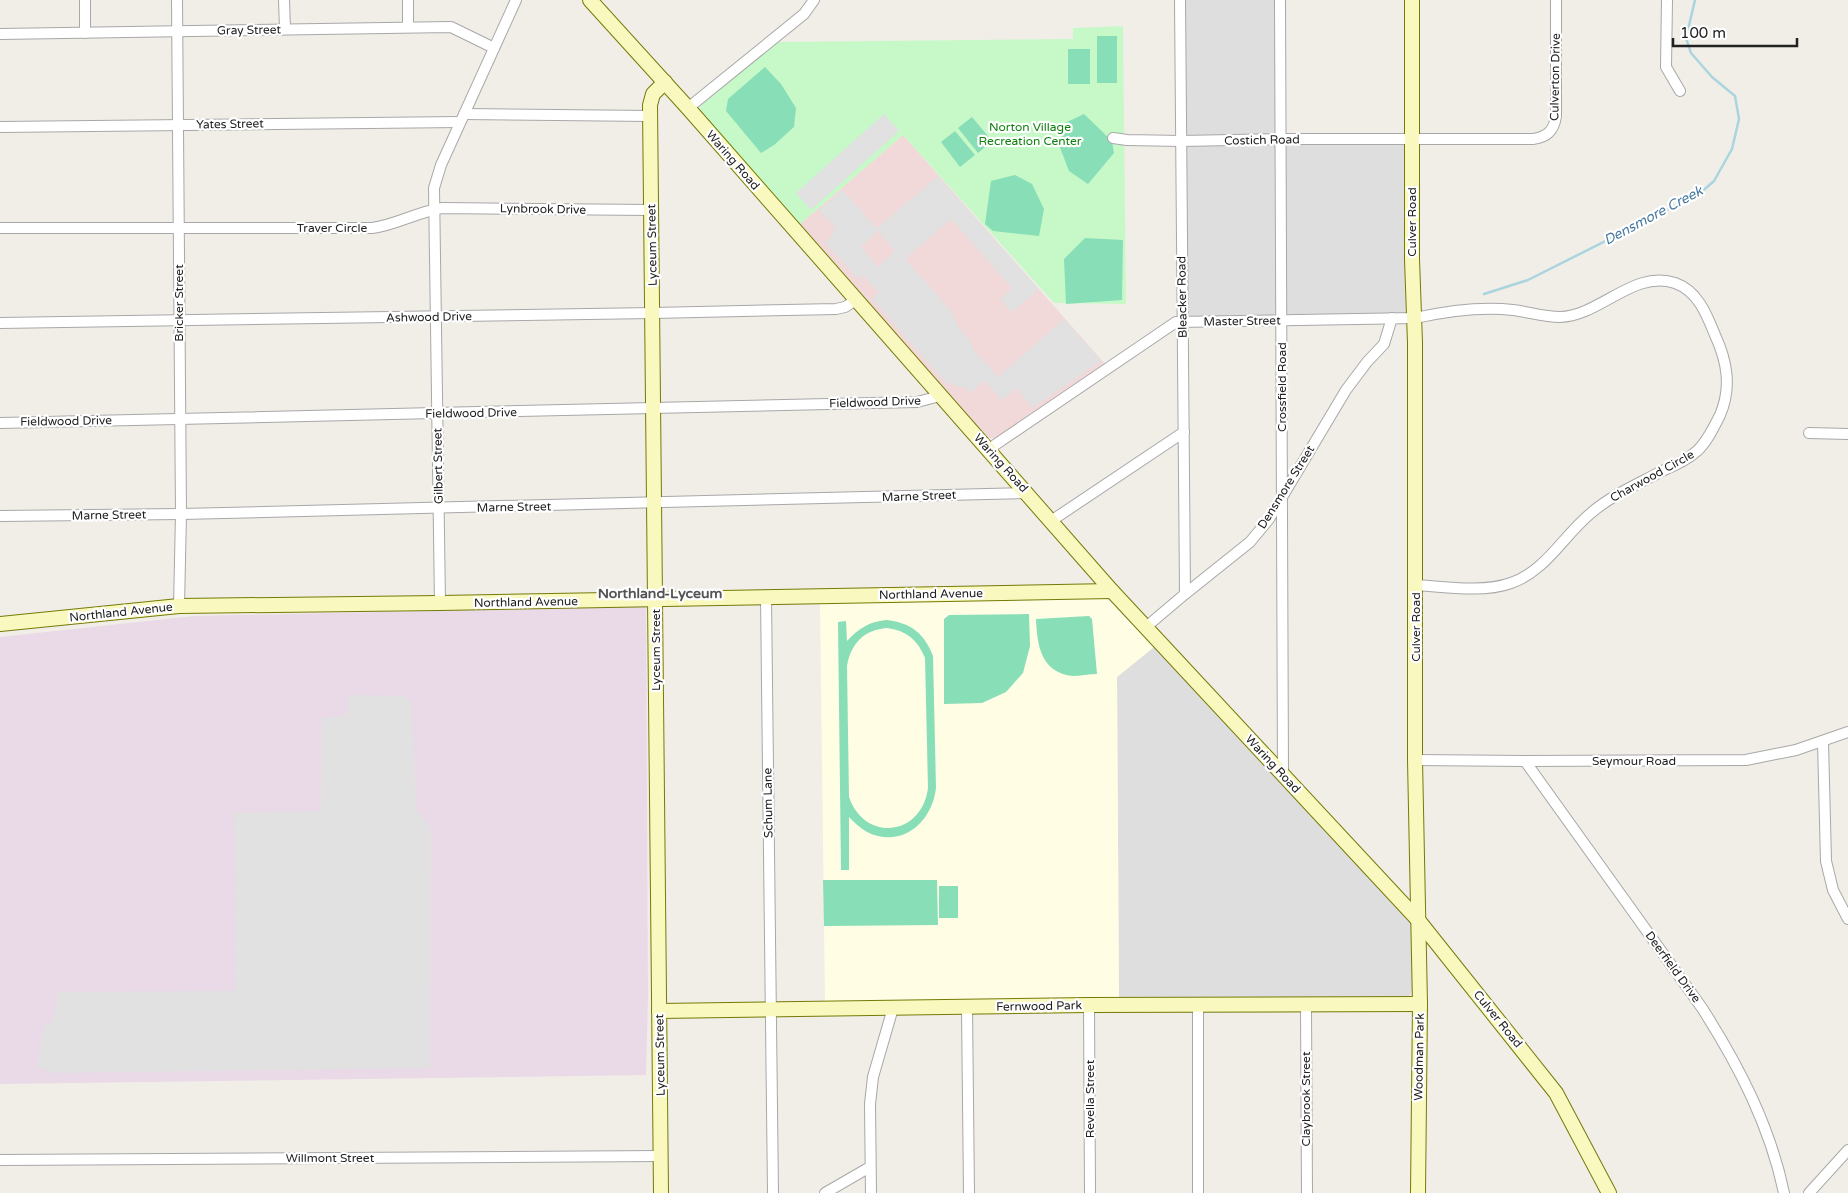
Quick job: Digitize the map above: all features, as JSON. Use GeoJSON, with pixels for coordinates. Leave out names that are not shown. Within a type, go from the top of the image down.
{"type":"FeatureCollection","features":[{"type":"Feature","properties":{"kind":"street"},"geometry":{"type":"LineString","coordinates":[[84,0],[85,33]]}},
{"type":"Feature","properties":{"kind":"street","name":"Bricker Street"},"geometry":{"type":"LineString","coordinates":[[177,0],[181,514],[179,606]]}},
{"type":"Feature","properties":{"kind":"street"},"geometry":{"type":"LineString","coordinates":[[284,0],[285,29]]}},
{"type":"Feature","properties":{"kind":"street"},"geometry":{"type":"LineString","coordinates":[[408,0],[408,27]]}},
{"type":"Feature","properties":{"kind":"street"},"geometry":{"type":"LineString","coordinates":[[434,209],[434,188],[437,176],[516,0]]}},
{"type":"Feature","properties":{"kind":"street","name":"Waring Road"},"geometry":{"type":"LineString","coordinates":[[590,0],[688,108],[940,396],[1028,493],[1112,591],[1419,921]]}},
{"type":"Feature","properties":{"kind":"street"},"geometry":{"type":"LineString","coordinates":[[688,108],[804,14],[814,0]]}},
{"type":"Feature","properties":{"kind":"street","name":"Bleacker Road"},"geometry":{"type":"LineString","coordinates":[[1180,0],[1184,594]]}},
{"type":"Feature","properties":{"kind":"street","name":"Crossfield Road"},"geometry":{"type":"LineString","coordinates":[[1280,0],[1283,774]]}},
{"type":"Feature","properties":{"kind":"street","name":"Culver Road"},"geometry":{"type":"LineString","coordinates":[[1412,0],[1412,259],[1415,318],[1416,760],[1419,921],[1556,1093],[1609,1193]]}},
{"type":"Feature","properties":{"kind":"street","name":"Culverton Drive"},"geometry":{"type":"LineString","coordinates":[[1412,139],[1533,139],[1548,134],[1554,127],[1556,116],[1556,0]]}},
{"type":"Feature","properties":{"kind":"street"},"geometry":{"type":"LineString","coordinates":[[1667,0],[1666,67],[1680,91]]}},
{"type":"Feature","properties":{"kind":"street","name":"Gray Street"},"geometry":{"type":"LineString","coordinates":[[0,34],[450,27],[494,48]]}},
{"type":"Feature","properties":{"kind":"street","name":"Lyceum Street"},"geometry":{"type":"LineString","coordinates":[[661,1193],[650,105],[653,94],[665,82]]}},
{"type":"Feature","properties":{"kind":"street","name":"Yates Street"},"geometry":{"type":"LineString","coordinates":[[0,128],[650,116]]}},
{"type":"Feature","properties":{"kind":"street","name":"Costich Road"},"geometry":{"type":"LineString","coordinates":[[1113,138],[1122,140],[1181,141],[1412,139]]}},
{"type":"Feature","properties":{"kind":"street","name":"Lynbrook Drive"},"geometry":{"type":"LineString","coordinates":[[434,209],[652,210]]}},
{"type":"Feature","properties":{"kind":"street","name":"Traver Circle"},"geometry":{"type":"LineString","coordinates":[[0,228],[372,228],[434,209]]}},
{"type":"Feature","properties":{"kind":"street","name":"Gilbert Street"},"geometry":{"type":"LineString","coordinates":[[434,209],[440,603]]}},
{"type":"Feature","properties":{"kind":"street","name":"Charwood Circle"},"geometry":{"type":"LineString","coordinates":[[1415,318],[1451,311],[1487,309],[1513,310],[1560,317],[1574,315],[1644,283],[1660,280],[1676,283],[1690,292],[1706,311],[1723,352],[1728,385],[1727,396],[1715,424],[1709,436],[1696,452],[1609,499],[1578,524],[1541,565],[1528,574],[1511,583],[1496,587],[1416,585]]}},
{"type":"Feature","properties":{"kind":"street","name":"Ashwood Drive"},"geometry":{"type":"LineString","coordinates":[[0,323],[836,309],[845,307],[856,300]]}},
{"type":"Feature","properties":{"kind":"street","name":"Densmore Street"},"geometry":{"type":"LineString","coordinates":[[1146,627],[1184,594],[1250,542],[1269,519],[1346,390],[1367,362],[1384,344],[1392,318]]}},
{"type":"Feature","properties":{"kind":"street","name":"Master Street"},"geometry":{"type":"LineString","coordinates":[[989,449],[1174,323],[1415,318]]}},
{"type":"Feature","properties":{"kind":"street","name":"Fieldwood Drive"},"geometry":{"type":"LineString","coordinates":[[0,423],[917,402],[940,396]]}},
{"type":"Feature","properties":{"kind":"street"},"geometry":{"type":"LineString","coordinates":[[1051,522],[1184,432]]}},
{"type":"Feature","properties":{"kind":"street"},"geometry":{"type":"LineString","coordinates":[[1809,433],[1848,434]]}},
{"type":"Feature","properties":{"kind":"street","name":"Marne Street"},"geometry":{"type":"LineString","coordinates":[[0,516],[438,509],[1028,493]]}},
{"type":"Feature","properties":{"kind":"street","name":"Northland Avenue"},"geometry":{"type":"LineString","coordinates":[[0,624],[179,606],[1112,591]]}},
{"type":"Feature","properties":{"kind":"street","name":"Schum Lane"},"geometry":{"type":"LineString","coordinates":[[766,597],[773,1193]]}},
{"type":"Feature","properties":{"kind":"street","name":"Seymour Road"},"geometry":{"type":"LineString","coordinates":[[1416,760],[1746,760],[1780,755],[1848,732]]}},
{"type":"Feature","properties":{"kind":"street"},"geometry":{"type":"LineString","coordinates":[[1823,742],[1826,861],[1833,890],[1848,919]]}},
{"type":"Feature","properties":{"kind":"street","name":"Deerfield Drive"},"geometry":{"type":"LineString","coordinates":[[1525,761],[1702,1008],[1722,1039],[1753,1097],[1771,1145],[1784,1193]]}},
{"type":"Feature","properties":{"kind":"street","name":"Woodman Park"},"geometry":{"type":"LineString","coordinates":[[1418,1193],[1419,921]]}},
{"type":"Feature","properties":{"kind":"street","name":"Claybrook Street"},"geometry":{"type":"LineString","coordinates":[[1306,1004],[1307,1193]]}},
{"type":"Feature","properties":{"kind":"street","name":"Fernwood Park"},"geometry":{"type":"LineString","coordinates":[[659,1011],[1089,1005],[1420,1004]]}},
{"type":"Feature","properties":{"kind":"street","name":"Revella Street"},"geometry":{"type":"LineString","coordinates":[[1089,1005],[1090,1193]]}},
{"type":"Feature","properties":{"kind":"street"},"geometry":{"type":"LineString","coordinates":[[1198,1006],[1198,1193]]}},
{"type":"Feature","properties":{"kind":"street"},"geometry":{"type":"LineString","coordinates":[[967,1007],[969,1193]]}},
{"type":"Feature","properties":{"kind":"street"},"geometry":{"type":"LineString","coordinates":[[871,1193],[870,1104],[873,1077],[893,1008]]}},
{"type":"Feature","properties":{"kind":"street"},"geometry":{"type":"LineString","coordinates":[[1809,1193],[1848,1150]]}},
{"type":"Feature","properties":{"kind":"street","name":"Willmont Street"},"geometry":{"type":"LineString","coordinates":[[0,1160],[661,1156]]}},
{"type":"Feature","properties":{"kind":"street"},"geometry":{"type":"LineString","coordinates":[[825,1193],[870,1167]]}},
{"type":"Feature","properties":{"kind":"shaded area"},"geometry":{"type":"Polygon","coordinates":[[[1180,0],[1280,0],[1280,139],[1411,139],[1415,318],[1182,322],[1180,0]]]}},
{"type":"Feature","properties":{"kind":"shaded area"},"geometry":{"type":"Polygon","coordinates":[[[884,114],[899,131],[811,210],[796,193],[884,114]]]}},
{"type":"Feature","properties":{"kind":"shaded area"},"geometry":{"type":"Polygon","coordinates":[[[903,135],[1105,364],[997,438],[985,436],[800,224],[903,135]]]}},
{"type":"Feature","properties":{"kind":"shaded area"},"geometry":{"type":"Polygon","coordinates":[[[938,176],[1039,289],[1012,312],[1000,299],[1012,288],[951,219],[905,259],[952,312],[958,327],[971,341],[974,350],[998,377],[1064,319],[1101,361],[1032,408],[1017,388],[1002,400],[984,380],[970,393],[965,388],[946,383],[872,299],[879,293],[863,275],[858,279],[825,243],[830,238],[835,227],[819,210],[842,190],[877,228],[938,176]],[[878,231],[861,247],[878,267],[895,251],[878,231]]]}},
{"type":"Feature","properties":{"kind":"shaded area"},"geometry":{"type":"Polygon","coordinates":[[[1102,598],[1109,601],[1154,647],[1117,677],[1119,999],[825,1002],[820,602],[1102,598]]]}},
{"type":"Feature","properties":{"kind":"shaded area"},"geometry":{"type":"Polygon","coordinates":[[[646,606],[648,997],[646,1075],[0,1084],[0,637],[193,616],[646,606]]]}},
{"type":"Feature","properties":{"kind":"shaded area"},"geometry":{"type":"Polygon","coordinates":[[[1154,647],[1409,921],[1412,926],[1413,987],[1409,996],[1119,999],[1117,677],[1154,647]]]}},
{"type":"Feature","properties":{"kind":"shaded area"},"geometry":{"type":"Polygon","coordinates":[[[348,695],[405,696],[412,702],[416,809],[431,829],[430,1068],[56,1073],[37,1067],[44,1025],[53,1022],[58,992],[235,991],[234,813],[321,811],[322,717],[347,716],[348,695]]]}},
{"type":"Feature","properties":{"kind":"green space","name":"Norton Village Recreation Center"},"geometry":{"type":"Polygon","coordinates":[[[1123,26],[1126,304],[1054,303],[903,135],[800,224],[699,111],[701,104],[778,42],[1073,39],[1073,28],[1123,26]]]}},
{"type":"Feature","properties":{"kind":"green space"},"geometry":{"type":"Polygon","coordinates":[[[1097,36],[1117,36],[1117,83],[1097,83],[1097,36]]]}},
{"type":"Feature","properties":{"kind":"green space"},"geometry":{"type":"Polygon","coordinates":[[[1068,49],[1090,49],[1090,84],[1068,84],[1068,49]]]}},
{"type":"Feature","properties":{"kind":"green space"},"geometry":{"type":"Polygon","coordinates":[[[765,67],[781,84],[796,108],[794,127],[774,145],[761,153],[726,111],[728,99],[765,67]]]}},
{"type":"Feature","properties":{"kind":"green space"},"geometry":{"type":"Polygon","coordinates":[[[1084,114],[1112,141],[1114,153],[1088,184],[1069,171],[1059,145],[1065,123],[1084,114]]]}},
{"type":"Feature","properties":{"kind":"green space"},"geometry":{"type":"Polygon","coordinates":[[[972,117],[992,141],[978,153],[958,128],[972,117]]]}},
{"type":"Feature","properties":{"kind":"green space"},"geometry":{"type":"Polygon","coordinates":[[[955,131],[975,155],[960,167],[941,142],[955,131]]]}},
{"type":"Feature","properties":{"kind":"green space"},"geometry":{"type":"Polygon","coordinates":[[[1015,175],[1032,184],[1044,209],[1039,236],[993,231],[985,224],[991,181],[1015,175]]]}},
{"type":"Feature","properties":{"kind":"green space"},"geometry":{"type":"Polygon","coordinates":[[[1085,238],[1123,240],[1122,300],[1066,304],[1064,259],[1085,238]]]}},
{"type":"Feature","properties":{"kind":"green space"},"geometry":{"type":"Polygon","coordinates":[[[1029,614],[1030,646],[1023,673],[1006,692],[982,703],[944,704],[944,619],[949,615],[1029,614]]]}},
{"type":"Feature","properties":{"kind":"green space"},"geometry":{"type":"Polygon","coordinates":[[[1089,616],[1092,619],[1097,674],[1073,676],[1062,674],[1047,664],[1043,656],[1038,638],[1036,619],[1089,616]]]}},
{"type":"Feature","properties":{"kind":"green space"},"geometry":{"type":"Polygon","coordinates":[[[886,620],[902,623],[916,630],[926,641],[933,656],[936,788],[933,801],[921,822],[913,830],[903,835],[892,837],[880,836],[867,832],[849,817],[849,870],[841,870],[838,622],[846,621],[847,641],[865,626],[886,620]],[[879,629],[865,635],[855,644],[847,666],[849,797],[857,812],[867,822],[879,827],[892,828],[905,824],[915,816],[924,804],[928,788],[925,658],[915,641],[906,634],[894,629],[879,629]]]}},
{"type":"Feature","properties":{"kind":"green space"},"geometry":{"type":"Polygon","coordinates":[[[823,880],[937,880],[938,925],[824,926],[823,880]]]}},
{"type":"Feature","properties":{"kind":"green space"},"geometry":{"type":"Polygon","coordinates":[[[939,886],[958,886],[958,918],[939,918],[939,886]]]}},
{"type":"Feature","properties":{"kind":"waterway","name":"Densmore Creek"},"geometry":{"type":"LineString","coordinates":[[1484,294],[1528,280],[1699,194],[1714,181],[1732,149],[1739,119],[1735,96],[1712,77],[1691,53],[1686,38],[1695,0]]}},
{"type":"Feature","properties":{"kind":"district","name":"Northland-Lyceum"},"geometry":{"type":"Point","coordinates":[660,593]}}]}
